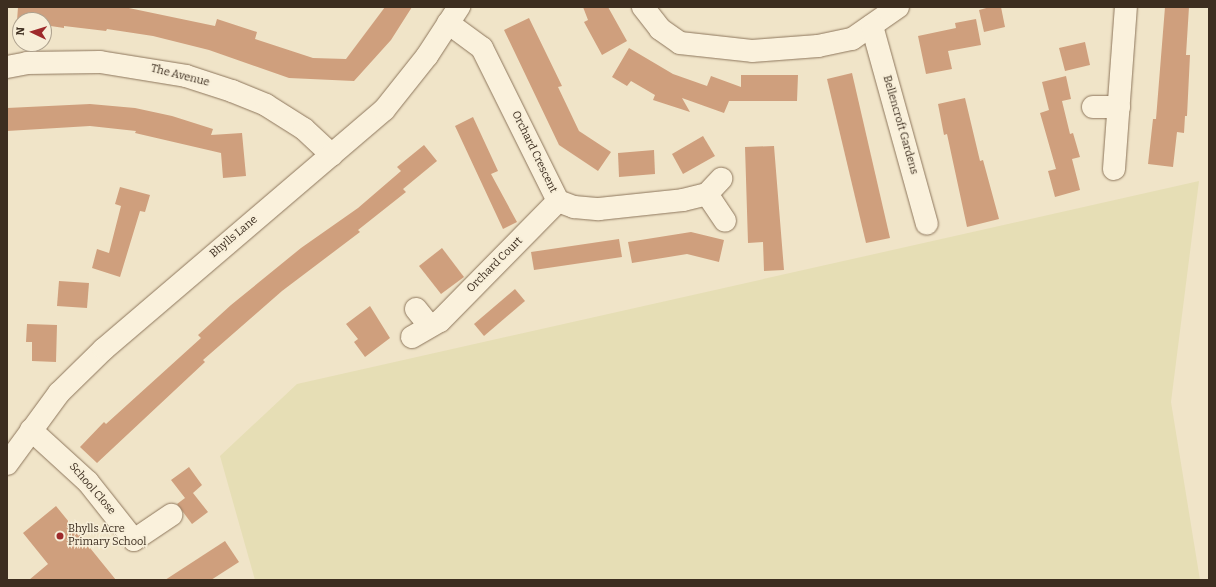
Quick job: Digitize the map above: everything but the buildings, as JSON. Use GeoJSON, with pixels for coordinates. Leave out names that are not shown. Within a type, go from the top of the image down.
{"type":"FeatureCollection","features":[{"type":"Feature","properties":{"kind":"street"},"geometry":{"type":"LineString","coordinates":[[643,7],[660,29],[680,43],[702,47],[752,51],[818,46],[852,39],[898,7]]}},
{"type":"Feature","properties":{"kind":"street"},"geometry":{"type":"LineString","coordinates":[[1114,169],[1126,7]]}},
{"type":"Feature","properties":{"kind":"street","name":"Bhylls Lane"},"geometry":{"type":"LineString","coordinates":[[7,464],[59,393],[104,349],[178,283],[384,110],[408,81],[454,15]]}},
{"type":"Feature","properties":{"kind":"street","name":"Orchard Crescent"},"geometry":{"type":"LineString","coordinates":[[454,15],[482,48],[558,201],[574,207],[599,208],[683,200],[714,186],[725,221]]}},
{"type":"Feature","properties":{"kind":"street","name":"Bellencroft Gardens"},"geometry":{"type":"LineString","coordinates":[[872,26],[927,224]]}},
{"type":"Feature","properties":{"kind":"street","name":"The Avenue"},"geometry":{"type":"LineString","coordinates":[[7,67],[27,63],[100,62],[186,76],[232,91],[266,106],[304,128],[332,155]]}},
{"type":"Feature","properties":{"kind":"street"},"geometry":{"type":"LineString","coordinates":[[1093,106],[1119,107]]}},
{"type":"Feature","properties":{"kind":"street","name":"Orchard Court"},"geometry":{"type":"LineString","coordinates":[[412,337],[440,321],[558,201]]}},
{"type":"Feature","properties":{"kind":"street"},"geometry":{"type":"LineString","coordinates":[[416,309],[430,326]]}},
{"type":"Feature","properties":{"kind":"street","name":"School Close"},"geometry":{"type":"LineString","coordinates":[[31,430],[88,482],[134,540],[170,515]]}},
{"type":"Feature","properties":{"kind":"shaded area"},"geometry":{"type":"Polygon","coordinates":[[[1199,181],[1171,402],[1200,580],[255,580],[220,456],[297,384],[1199,181]]]}},
{"type":"Feature","properties":{"kind":"place","name":"Bhylls Acre Primary School"},"geometry":{"type":"Point","coordinates":[60,536]}}]}
